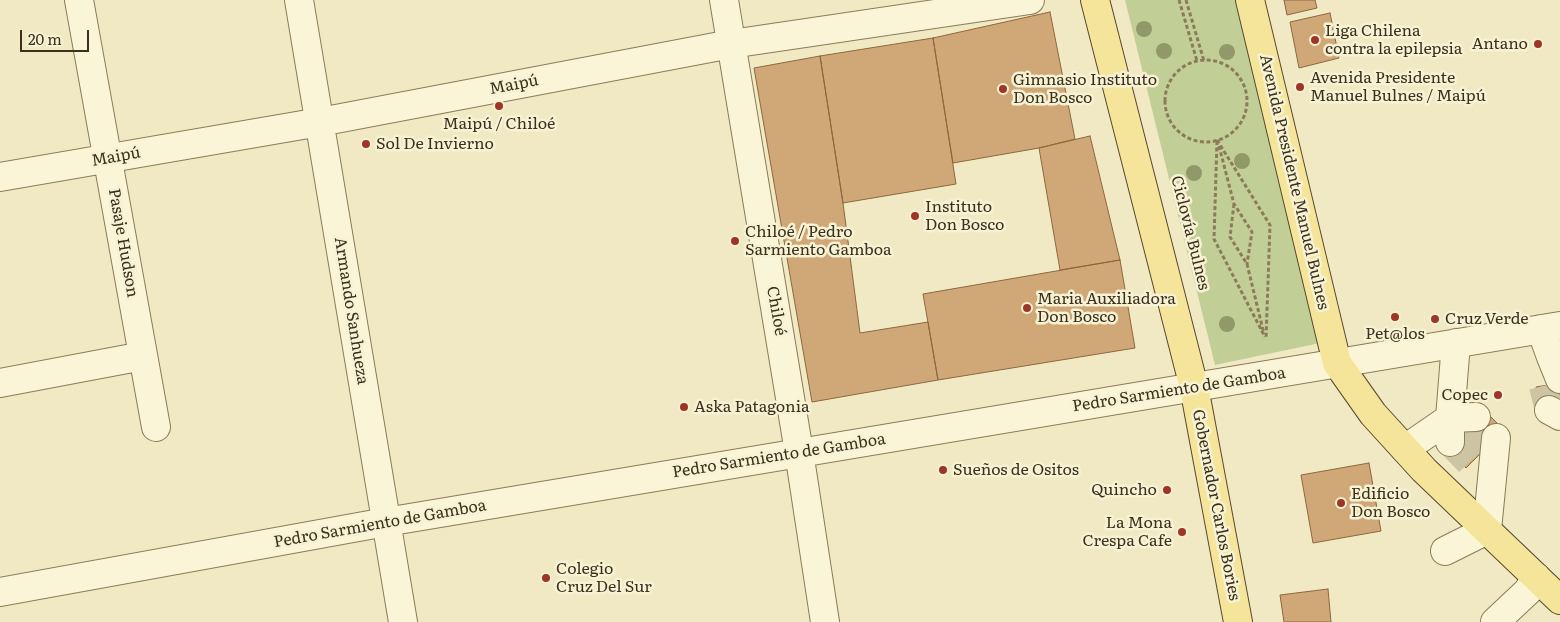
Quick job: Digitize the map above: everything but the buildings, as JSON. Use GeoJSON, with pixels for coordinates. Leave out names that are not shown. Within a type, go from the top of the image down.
{"type":"FeatureCollection","features":[{"type":"Feature","properties":{"kind":"main road"},"geometry":{"type":"LineString","coordinates":[[1096,0],[1194,387]]}},
{"type":"Feature","properties":{"kind":"main road","name":"Avenida Presidente Manuel Bulnes"},"geometry":{"type":"LineString","coordinates":[[1250,0],[1337,363]]}},
{"type":"Feature","properties":{"kind":"main road"},"geometry":{"type":"LineString","coordinates":[[1337,363],[1373,414],[1424,470],[1560,600]]}},
{"type":"Feature","properties":{"kind":"main road","name":"Gobernador Carlos Bories"},"geometry":{"type":"LineString","coordinates":[[1194,387],[1238,622]]}},
{"type":"Feature","properties":{"kind":"street","name":"Pasaje Hudson"},"geometry":{"type":"LineString","coordinates":[[79,0],[156,427]]}},
{"type":"Feature","properties":{"kind":"street","name":"Armando Sanhueza"},"geometry":{"type":"LineString","coordinates":[[299,0],[403,622]]}},
{"type":"Feature","properties":{"kind":"street","name":"Chiloé"},"geometry":{"type":"LineString","coordinates":[[724,0],[799,452],[825,622]]}},
{"type":"Feature","properties":{"kind":"street","name":"Maipú"},"geometry":{"type":"LineString","coordinates":[[0,177],[320,122],[731,44],[1030,0]]}},
{"type":"Feature","properties":{"kind":"street","name":"Pedro Sarmiento de Gamboa"},"geometry":{"type":"LineString","coordinates":[[0,592],[386,522],[1551,328]]}},
{"type":"Feature","properties":{"kind":"street"},"geometry":{"type":"LineString","coordinates":[[1551,328],[1554,386]]}},
{"type":"Feature","properties":{"kind":"street"},"geometry":{"type":"LineString","coordinates":[[1405,449],[1460,427],[1456,343]]}},
{"type":"Feature","properties":{"kind":"street"},"geometry":{"type":"LineString","coordinates":[[0,383],[143,356]]}},
{"type":"Feature","properties":{"kind":"street"},"geometry":{"type":"LineString","coordinates":[[1445,550],[1487,530],[1491,489],[1484,450],[1491,489]]}},
{"type":"Feature","properties":{"kind":"street"},"geometry":{"type":"LineString","coordinates":[[1507,617],[1528,591],[1536,577]]}},
{"type":"Feature","properties":{"kind":"path"},"geometry":{"type":"LineString","coordinates":[[1179,0],[1197,61]]}},
{"type":"Feature","properties":{"kind":"path"},"geometry":{"type":"LineString","coordinates":[[1186,0],[1204,61]]}},
{"type":"Feature","properties":{"kind":"path"},"geometry":{"type":"LineString","coordinates":[[1197,61],[1211,61],[1224,65],[1236,73],[1243,84],[1247,98],[1246,112],[1240,124],[1230,134],[1218,140],[1205,142],[1192,140],[1180,133],[1171,123],[1166,111],[1165,98],[1168,86],[1175,74],[1185,66],[1197,61]]}},
{"type":"Feature","properties":{"kind":"path"},"geometry":{"type":"LineString","coordinates":[[1218,140],[1234,204],[1252,232],[1247,264]]}},
{"type":"Feature","properties":{"kind":"path"},"geometry":{"type":"LineString","coordinates":[[1218,140],[1214,239],[1266,339]]}},
{"type":"Feature","properties":{"kind":"path"},"geometry":{"type":"LineString","coordinates":[[1218,140],[1270,225],[1266,339]]}},
{"type":"Feature","properties":{"kind":"path"},"geometry":{"type":"LineString","coordinates":[[1234,204],[1230,237],[1247,264],[1266,339]]}},
{"type":"Feature","properties":{"kind":"green space"},"geometry":{"type":"Polygon","coordinates":[[[1125,0],[1238,0],[1320,343],[1215,365],[1125,0]]]}},
{"type":"Feature","properties":{"kind":"tunnel"},"geometry":{"type":"LineString","coordinates":[[1543,386],[1549,410]]}},
{"type":"Feature","properties":{"kind":"tunnel"},"geometry":{"type":"LineString","coordinates":[[1464,429],[1485,450]]}},
{"type":"Feature","properties":{"kind":"tunnel"},"geometry":{"type":"LineString","coordinates":[[1450,442],[1471,464]]}},
{"type":"Feature","properties":{"kind":"place","name":"Liga Chilena contra la epilepsia"},"geometry":{"type":"Point","coordinates":[1315,40]}},
{"type":"Feature","properties":{"kind":"place","name":"Antano"},"geometry":{"type":"Point","coordinates":[1538,44]}},
{"type":"Feature","properties":{"kind":"place","name":"Avenida Presidente Manuel Bulnes / Maipú"},"geometry":{"type":"Point","coordinates":[1300,87]}},
{"type":"Feature","properties":{"kind":"place","name":"Gimnasio Instituto Don Bosco"},"geometry":{"type":"Point","coordinates":[1003,89]}},
{"type":"Feature","properties":{"kind":"place","name":"Maipú / Chiloé"},"geometry":{"type":"Point","coordinates":[499,106]}},
{"type":"Feature","properties":{"kind":"place","name":"Sol De Invierno"},"geometry":{"type":"Point","coordinates":[366,144]}},
{"type":"Feature","properties":{"kind":"place","name":"Instituto Don Bosco"},"geometry":{"type":"Point","coordinates":[915,216]}},
{"type":"Feature","properties":{"kind":"place","name":"Chiloé / Pedro Sarmiento Gamboa"},"geometry":{"type":"Point","coordinates":[735,241]}},
{"type":"Feature","properties":{"kind":"place","name":"Maria Auxiliadora Don Bosco"},"geometry":{"type":"Point","coordinates":[1027,308]}},
{"type":"Feature","properties":{"kind":"place","name":"Pet@los"},"geometry":{"type":"Point","coordinates":[1395,317]}},
{"type":"Feature","properties":{"kind":"place","name":"Cruz Verde"},"geometry":{"type":"Point","coordinates":[1435,319]}},
{"type":"Feature","properties":{"kind":"place","name":"Copec"},"geometry":{"type":"Point","coordinates":[1498,395]}},
{"type":"Feature","properties":{"kind":"place","name":"Aska Patagonia"},"geometry":{"type":"Point","coordinates":[684,407]}},
{"type":"Feature","properties":{"kind":"place","name":"Sueños de Ositos"},"geometry":{"type":"Point","coordinates":[943,470]}},
{"type":"Feature","properties":{"kind":"place","name":"Quincho"},"geometry":{"type":"Point","coordinates":[1167,490]}},
{"type":"Feature","properties":{"kind":"place","name":"Edificio Don Bosco"},"geometry":{"type":"Point","coordinates":[1341,503]}},
{"type":"Feature","properties":{"kind":"place","name":"La Mona Crespa Cafe"},"geometry":{"type":"Point","coordinates":[1182,532]}},
{"type":"Feature","properties":{"kind":"place","name":"Colegio Cruz Del Sur"},"geometry":{"type":"Point","coordinates":[546,578]}}]}
